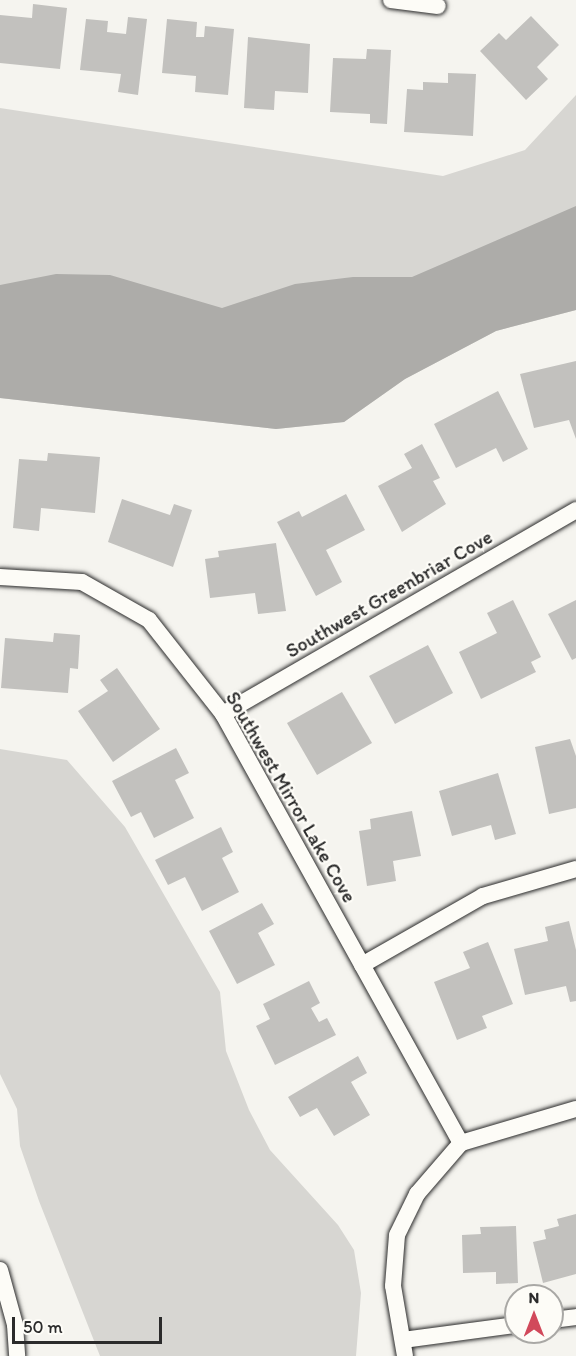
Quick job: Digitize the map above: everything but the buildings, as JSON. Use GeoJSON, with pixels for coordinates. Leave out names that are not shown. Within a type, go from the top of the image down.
{"type":"FeatureCollection","features":[{"type":"Feature","properties":{"kind":"street"},"geometry":{"type":"LineString","coordinates":[[391,0],[438,6]]}},
{"type":"Feature","properties":{"kind":"street","name":"Southwest Greenbriar Cove"},"geometry":{"type":"LineString","coordinates":[[223,714],[576,510]]}},
{"type":"Feature","properties":{"kind":"street","name":"Southwest Mirror Lake Cove"},"geometry":{"type":"LineString","coordinates":[[0,577],[82,582],[149,620],[223,714],[461,1143]]}},
{"type":"Feature","properties":{"kind":"street"},"geometry":{"type":"LineString","coordinates":[[362,965],[483,896],[576,869]]}},
{"type":"Feature","properties":{"kind":"street"},"geometry":{"type":"LineString","coordinates":[[504,1327],[404,1348],[393,1286],[397,1235],[417,1194],[461,1143],[576,1109]]}},
{"type":"Feature","properties":{"kind":"street"},"geometry":{"type":"LineString","coordinates":[[0,1270],[15,1325],[17,1356]]}},
{"type":"Feature","properties":{"kind":"shaded area"},"geometry":{"type":"Polygon","coordinates":[[[576,95],[576,310],[496,331],[405,379],[344,422],[276,429],[0,398],[0,108],[443,176],[525,150],[576,95]]]}},
{"type":"Feature","properties":{"kind":"shaded area"},"geometry":{"type":"Polygon","coordinates":[[[576,206],[576,310],[496,331],[405,379],[344,422],[276,429],[0,398],[0,285],[56,274],[110,275],[222,308],[295,284],[353,277],[412,277],[576,206]]]}},
{"type":"Feature","properties":{"kind":"shaded area"},"geometry":{"type":"Polygon","coordinates":[[[0,749],[67,760],[125,827],[220,992],[226,1051],[249,1110],[270,1150],[338,1225],[354,1250],[361,1293],[356,1356],[100,1356],[39,1201],[20,1146],[17,1109],[0,1074],[0,749]]]}}]}
